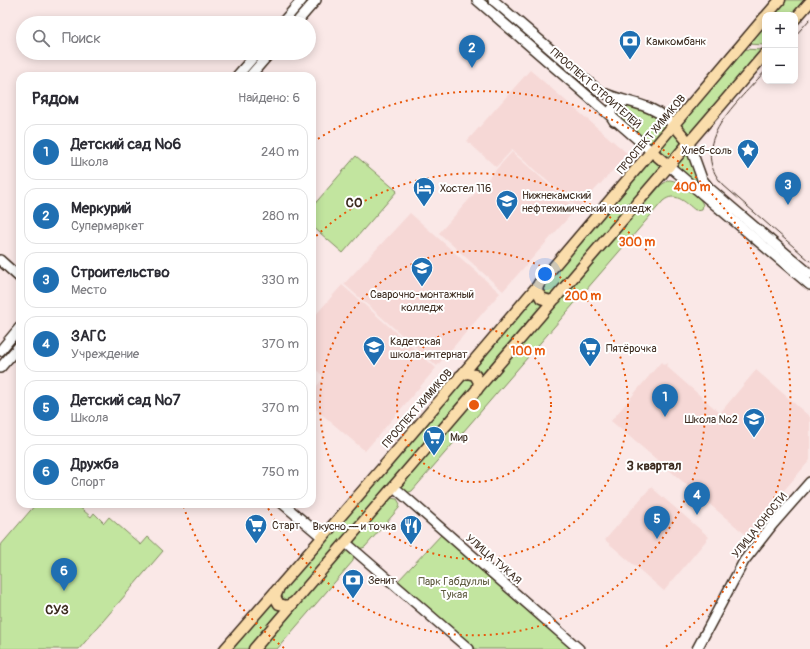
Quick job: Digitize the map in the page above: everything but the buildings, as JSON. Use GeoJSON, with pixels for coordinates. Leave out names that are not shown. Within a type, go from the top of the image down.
{"type":"FeatureCollection","features":[{"type":"Feature","properties":{"kind":"main road"},"geometry":{"type":"LineString","coordinates":[[288,16],[302,0]]}},
{"type":"Feature","properties":{"kind":"main road"},"geometry":{"type":"LineString","coordinates":[[302,16],[316,0]]}},
{"type":"Feature","properties":{"kind":"main road","name":"ПРОСПЕКТ СТРОИТЕЛЕЙ"},"geometry":{"type":"LineString","coordinates":[[477,0],[614,121],[810,285]]}},
{"type":"Feature","properties":{"kind":"main road","name":"ПРОСПЕКТ СТРОИТЕЛЕЙ"},"geometry":{"type":"LineString","coordinates":[[493,0],[599,91],[657,111],[674,125],[689,142],[702,179],[709,188],[810,274]]}},
{"type":"Feature","properties":{"kind":"main road"},"geometry":{"type":"LineString","coordinates":[[770,12],[780,0]]}},
{"type":"Feature","properties":{"kind":"main road"},"geometry":{"type":"LineString","coordinates":[[798,15],[810,2]]}},
{"type":"Feature","properties":{"kind":"main road","name":"ПРОСПЕКТ ХИМИКОВ"},"geometry":{"type":"LineString","coordinates":[[226,649],[278,590],[762,21]]}},
{"type":"Feature","properties":{"kind":"main road"},"geometry":{"type":"LineString","coordinates":[[254,649],[762,57]]}},
{"type":"Feature","properties":{"kind":"main road"},"geometry":{"type":"LineString","coordinates":[[240,72],[251,60]]}},
{"type":"Feature","properties":{"kind":"main road"},"geometry":{"type":"LineString","coordinates":[[253,72],[264,60]]}},
{"type":"Feature","properties":{"kind":"main road"},"geometry":{"type":"LineString","coordinates":[[591,101],[600,97],[599,91]]}},
{"type":"Feature","properties":{"kind":"main road"},"geometry":{"type":"LineString","coordinates":[[614,121],[611,113],[613,107],[618,102],[630,101]]}},
{"type":"Feature","properties":{"kind":"main road"},"geometry":{"type":"LineString","coordinates":[[657,111],[681,114],[685,111]]}},
{"type":"Feature","properties":{"kind":"main road"},"geometry":{"type":"LineString","coordinates":[[0,260],[16,274]]}},
{"type":"Feature","properties":{"kind":"main road"},"geometry":{"type":"LineString","coordinates":[[539,283],[537,290],[541,298],[550,301],[556,298]]}},
{"type":"Feature","properties":{"kind":"main road"},"geometry":{"type":"LineString","coordinates":[[0,352],[16,333]]}},
{"type":"Feature","properties":{"kind":"main road"},"geometry":{"type":"LineString","coordinates":[[1,364],[16,349]]}},
{"type":"Feature","properties":{"kind":"main road"},"geometry":{"type":"LineString","coordinates":[[460,376],[467,373],[475,375],[479,382],[477,390]]}},
{"type":"Feature","properties":{"kind":"main road","name":"УЛИЦА ЮНОСТИ"},"geometry":{"type":"LineString","coordinates":[[697,649],[744,561],[773,524],[810,482]]}},
{"type":"Feature","properties":{"kind":"main road","name":"УЛИЦА ТУКАЯ"},"geometry":{"type":"LineString","coordinates":[[394,487],[579,649]]}},
{"type":"Feature","properties":{"kind":"main road"},"geometry":{"type":"LineString","coordinates":[[288,508],[322,537]]}},
{"type":"Feature","properties":{"kind":"main road"},"geometry":{"type":"LineString","coordinates":[[346,543],[468,649]]}},
{"type":"Feature","properties":{"kind":"main road"},"geometry":{"type":"LineString","coordinates":[[278,590],[275,597],[279,604],[287,606],[294,603]]}},
{"type":"Feature","properties":{"kind":"shaded area"},"geometry":{"type":"Polygon","coordinates":[[[530,70],[628,154],[578,208],[512,150],[496,167],[467,141],[530,70]]]}},
{"type":"Feature","properties":{"kind":"shaded area","name":"Нижнекамский нефтехимический колледж"},"geometry":{"type":"Polygon","coordinates":[[[512,152],[576,209],[503,291],[439,233],[512,152]]]}},
{"type":"Feature","properties":{"kind":"shaded area","name":"Сварочно-монтажный колледж"},"geometry":{"type":"Polygon","coordinates":[[[410,213],[500,293],[437,366],[344,284],[410,213]]]}},
{"type":"Feature","properties":{"kind":"shaded area","name":"Кадетская школа-интернат"},"geometry":{"type":"Polygon","coordinates":[[[342,285],[436,368],[365,451],[316,409],[316,387],[324,377],[316,370],[316,314],[342,285]]]}},
{"type":"Feature","properties":{"kind":"shaded area","name":"Школа №2"},"geometry":{"type":"Polygon","coordinates":[[[661,362],[664,365],[667,363],[668,364],[666,366],[720,413],[756,370],[810,417],[810,460],[746,535],[611,421],[661,362]]]}},
{"type":"Feature","properties":{"kind":"shaded area"},"geometry":{"type":"Polygon","coordinates":[[[651,487],[709,537],[664,591],[605,540],[651,487]]]}},
{"type":"Feature","properties":{"kind":"green space"},"geometry":{"type":"Polygon","coordinates":[[[483,0],[486,0],[597,94],[596,96],[483,0]]]}},
{"type":"Feature","properties":{"kind":"green space"},"geometry":{"type":"Polygon","coordinates":[[[785,0],[806,0],[795,12],[775,12],[785,0]]]}},
{"type":"Feature","properties":{"kind":"green space"},"geometry":{"type":"Polygon","coordinates":[[[762,27],[762,45],[747,44],[762,27]]]}},
{"type":"Feature","properties":{"kind":"green space"},"geometry":{"type":"Polygon","coordinates":[[[743,49],[762,50],[690,135],[680,126],[687,115],[743,49]]]}},
{"type":"Feature","properties":{"kind":"green space"},"geometry":{"type":"Polygon","coordinates":[[[627,105],[642,108],[668,124],[650,145],[618,116],[618,108],[627,105]]]}},
{"type":"Feature","properties":{"kind":"green space"},"geometry":{"type":"Polygon","coordinates":[[[676,134],[682,144],[673,155],[664,157],[661,153],[660,147],[668,136],[676,134]]]}},
{"type":"Feature","properties":{"kind":"green space"},"geometry":{"type":"Polygon","coordinates":[[[689,152],[707,191],[810,279],[810,282],[676,167],[689,152]]]}},
{"type":"Feature","properties":{"kind":"green space"},"geometry":{"type":"Polygon","coordinates":[[[356,156],[397,191],[343,253],[316,229],[316,202],[356,156]]]}},
{"type":"Feature","properties":{"kind":"green space"},"geometry":{"type":"Polygon","coordinates":[[[652,157],[663,167],[552,294],[545,294],[543,289],[544,284],[652,157]]]}},
{"type":"Feature","properties":{"kind":"green space"},"geometry":{"type":"Polygon","coordinates":[[[669,180],[678,182],[694,193],[703,205],[702,209],[695,210],[684,201],[676,197],[667,198],[663,201],[412,491],[406,493],[402,490],[403,483],[661,185],[669,180]]]}},
{"type":"Feature","properties":{"kind":"green space"},"geometry":{"type":"Polygon","coordinates":[[[536,297],[545,305],[483,375],[480,371],[473,369],[521,311],[536,297]]]}},
{"type":"Feature","properties":{"kind":"green space"},"geometry":{"type":"Polygon","coordinates":[[[466,376],[471,376],[476,385],[293,599],[288,601],[283,599],[281,592],[466,376]]]}},
{"type":"Feature","properties":{"kind":"green space"},"geometry":{"type":"Polygon","coordinates":[[[390,498],[397,499],[400,504],[399,508],[365,547],[359,549],[354,546],[354,540],[390,498]]]}},
{"type":"Feature","properties":{"kind":"green space"},"geometry":{"type":"Polygon","coordinates":[[[33,508],[81,508],[91,517],[94,513],[104,523],[109,517],[141,545],[148,537],[163,551],[79,649],[0,649],[0,546],[33,508]]]}},
{"type":"Feature","properties":{"kind":"green space","name":"Парк Габдуллы Тукая"},"geometry":{"type":"Polygon","coordinates":[[[442,534],[572,649],[476,649],[398,581],[442,534]]]}},
{"type":"Feature","properties":{"kind":"green space"},"geometry":{"type":"Polygon","coordinates":[[[347,550],[354,554],[353,561],[277,649],[260,649],[343,553],[347,550]]]}},
{"type":"Feature","properties":{"kind":"green space"},"geometry":{"type":"Polygon","coordinates":[[[272,602],[276,608],[282,610],[248,649],[232,649],[272,602]]]}},
{"type":"Feature","properties":{"kind":"tram line"},"geometry":{"type":"LineString","coordinates":[[798,33],[810,19]]}},
{"type":"Feature","properties":{"kind":"tram line"},"geometry":{"type":"LineString","coordinates":[[762,74],[742,96],[720,124],[713,139],[710,154],[713,169],[723,185],[810,261]]}},
{"type":"Feature","properties":{"kind":"place","name":"Камкомбанк"},"geometry":{"type":"Point","coordinates":[630,60]}},
{"type":"Feature","properties":{"kind":"place","name":"Меркурий"},"geometry":{"type":"Point","coordinates":[472,68]}},
{"type":"Feature","properties":{"kind":"place","name":"Хлеб-соль"},"geometry":{"type":"Point","coordinates":[748,170]}},
{"type":"Feature","properties":{"kind":"place","name":"Строительство"},"geometry":{"type":"Point","coordinates":[788,205]}},
{"type":"Feature","properties":{"kind":"place","name":"Хостел 116"},"geometry":{"type":"Point","coordinates":[424,208]}},
{"type":"Feature","properties":{"kind":"place","name":"Нижнекамский нефтехимический колледж"},"geometry":{"type":"Point","coordinates":[507,220]}},
{"type":"Feature","properties":{"kind":"place","name":"Сварочно-монтажный колледж"},"geometry":{"type":"Point","coordinates":[422,288]}},
{"type":"Feature","properties":{"kind":"place","name":"Кадетская школа-интернат"},"geometry":{"type":"Point","coordinates":[374,366]}},
{"type":"Feature","properties":{"kind":"place","name":"Пятёрочка"},"geometry":{"type":"Point","coordinates":[590,368]}},
{"type":"Feature","properties":{"kind":"place","name":"Детский сад №6"},"geometry":{"type":"Point","coordinates":[665,417]}},
{"type":"Feature","properties":{"kind":"place","name":"Школа №2"},"geometry":{"type":"Point","coordinates":[754,438]}},
{"type":"Feature","properties":{"kind":"place","name":"Мир"},"geometry":{"type":"Point","coordinates":[434,456]}},
{"type":"Feature","properties":{"kind":"place","name":"ЗАГС"},"geometry":{"type":"Point","coordinates":[697,515]}},
{"type":"Feature","properties":{"kind":"place","name":"Детский сад №7"},"geometry":{"type":"Point","coordinates":[657,539]}},
{"type":"Feature","properties":{"kind":"place","name":"Старт"},"geometry":{"type":"Point","coordinates":[256,544]}},
{"type":"Feature","properties":{"kind":"place","name":"Вкусно — и точка"},"geometry":{"type":"Point","coordinates":[411,546]}},
{"type":"Feature","properties":{"kind":"place","name":"Дружба"},"geometry":{"type":"Point","coordinates":[64,591]}},
{"type":"Feature","properties":{"kind":"place","name":"Зенит"},"geometry":{"type":"Point","coordinates":[353,600]}},
{"type":"Feature","properties":{"kind":"district","name":"СО"},"geometry":{"type":"Point","coordinates":[354,202]}},
{"type":"Feature","properties":{"kind":"district","name":"3 квартал"},"geometry":{"type":"Point","coordinates":[654,465]}},
{"type":"Feature","properties":{"kind":"district","name":"СУЗ"},"geometry":{"type":"Point","coordinates":[57,609]}}]}
